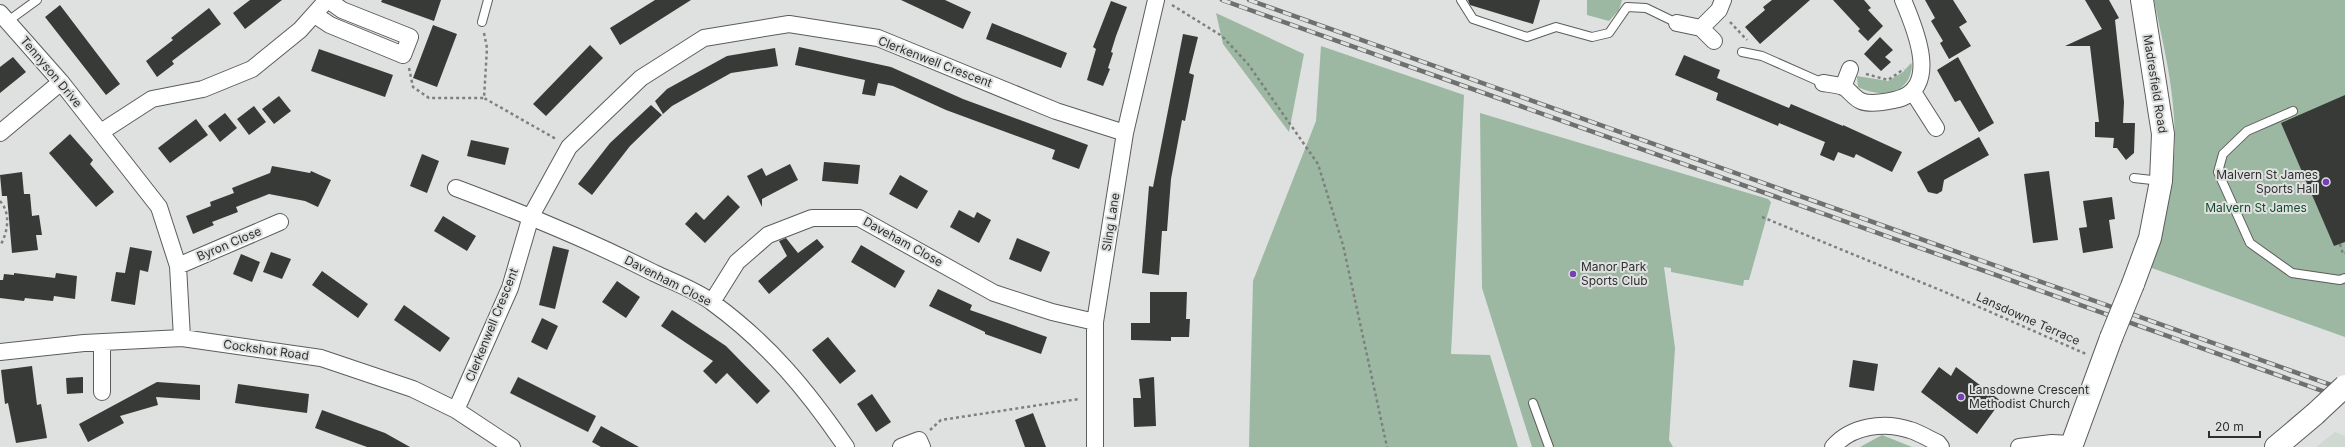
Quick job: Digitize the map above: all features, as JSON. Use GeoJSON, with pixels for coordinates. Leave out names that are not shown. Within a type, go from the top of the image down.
{"type":"FeatureCollection","features":[{"type":"Feature","properties":{"kind":"street"},"geometry":{"type":"LineString","coordinates":[[101,132],[152,99],[203,88],[252,68],[300,30],[327,0],[342,10],[410,37],[403,55],[330,25],[315,15]]}},
{"type":"Feature","properties":{"kind":"street"},"geometry":{"type":"LineString","coordinates":[[1823,83],[1843,87],[1861,101],[1882,103],[1897,100],[1913,92],[1920,78],[1922,60],[1913,25],[1903,0]]}},
{"type":"Feature","properties":{"kind":"street","name":"Madresfield Road"},"geometry":{"type":"LineString","coordinates":[[2103,362],[2150,238],[2161,181],[2163,134],[2142,0]]}},
{"type":"Feature","properties":{"kind":"street","name":"Sling Lane"},"geometry":{"type":"LineString","coordinates":[[1096,447],[1095,322],[1125,133],[1163,2]]}},
{"type":"Feature","properties":{"kind":"street"},"geometry":{"type":"LineString","coordinates":[[1701,28],[1721,5]]}},
{"type":"Feature","properties":{"kind":"street","name":"Tennyson Drive"},"geometry":{"type":"LineString","coordinates":[[4,17],[61,82],[159,208],[178,266],[182,338]]}},
{"type":"Feature","properties":{"kind":"street"},"geometry":{"type":"LineString","coordinates":[[1677,23],[1701,28],[1714,41]]}},
{"type":"Feature","properties":{"kind":"street","name":"Clerkenwell Crescent"},"geometry":{"type":"LineString","coordinates":[[456,410],[510,288],[531,216],[569,147],[641,78],[704,38],[789,24],[878,38],[1056,111],[1125,133]]}},
{"type":"Feature","properties":{"kind":"street"},"geometry":{"type":"LineString","coordinates":[[1843,87],[1850,69]]}},
{"type":"Feature","properties":{"kind":"street"},"geometry":{"type":"LineString","coordinates":[[0,133],[61,82]]}},
{"type":"Feature","properties":{"kind":"street"},"geometry":{"type":"LineString","coordinates":[[1913,92],[1936,128]]}},
{"type":"Feature","properties":{"kind":"street"},"geometry":{"type":"LineString","coordinates":[[456,188],[531,216]]}},
{"type":"Feature","properties":{"kind":"street","name":"Davenham Close"},"geometry":{"type":"LineString","coordinates":[[531,216],[626,259],[712,302],[748,331],[785,366],[821,411],[846,447]]}},
{"type":"Feature","properties":{"kind":"street","name":"Daveham Close"},"geometry":{"type":"LineString","coordinates":[[712,302],[737,262],[768,235],[812,218],[859,218],[994,293],[1052,312],[1095,322]]}},
{"type":"Feature","properties":{"kind":"street","name":"Byron Close"},"geometry":{"type":"LineString","coordinates":[[178,266],[280,222]]}},
{"type":"Feature","properties":{"kind":"street","name":"Cockshot Road"},"geometry":{"type":"LineString","coordinates":[[0,352],[102,342],[182,338],[321,358],[413,389],[456,410],[512,447]]}},
{"type":"Feature","properties":{"kind":"street"},"geometry":{"type":"LineString","coordinates":[[102,342],[102,392]]}},
{"type":"Feature","properties":{"kind":"street"},"geometry":{"type":"LineString","coordinates":[[2019,447],[2052,444],[2071,446],[2103,362]]}},
{"type":"Feature","properties":{"kind":"street"},"geometry":{"type":"LineString","coordinates":[[2276,447],[2345,386]]}},
{"type":"Feature","properties":{"kind":"street"},"geometry":{"type":"LineString","coordinates":[[1833,447],[1854,430],[1877,426],[1909,430],[1938,443],[1941,447]]}},
{"type":"Feature","properties":{"kind":"street"},"geometry":{"type":"LineString","coordinates":[[901,447],[921,443]]}},
{"type":"Feature","properties":{"kind":"lane"},"geometry":{"type":"LineString","coordinates":[[4,17],[37,0]]}},
{"type":"Feature","properties":{"kind":"lane"},"geometry":{"type":"LineString","coordinates":[[482,22],[488,0]]}},
{"type":"Feature","properties":{"kind":"lane"},"geometry":{"type":"LineString","coordinates":[[1461,0],[1473,19],[1527,37],[1556,27],[1592,36],[1608,33],[1627,7],[1646,8],[1677,23]]}},
{"type":"Feature","properties":{"kind":"lane"},"geometry":{"type":"LineString","coordinates":[[1742,52],[1762,56],[1823,83]]}},
{"type":"Feature","properties":{"kind":"lane"},"geometry":{"type":"LineString","coordinates":[[2293,111],[2247,131],[2223,154],[2218,172],[2250,243],[2292,273],[2340,280],[2345,278]]}},
{"type":"Feature","properties":{"kind":"lane"},"geometry":{"type":"LineString","coordinates":[[2134,178],[2161,181]]}},
{"type":"Feature","properties":{"kind":"lane"},"geometry":{"type":"LineString","coordinates":[[1532,403],[1548,447]]}},
{"type":"Feature","properties":{"kind":"path"},"geometry":{"type":"LineString","coordinates":[[1163,2],[1222,36],[1248,64],[1318,164],[1343,245],[1387,447]]}},
{"type":"Feature","properties":{"kind":"path"},"geometry":{"type":"LineString","coordinates":[[1721,5],[1762,56]]}},
{"type":"Feature","properties":{"kind":"path"},"geometry":{"type":"LineString","coordinates":[[482,22],[487,48],[484,98]]}},
{"type":"Feature","properties":{"kind":"path"},"geometry":{"type":"LineString","coordinates":[[406,46],[413,87],[429,98],[484,98],[569,147]]}},
{"type":"Feature","properties":{"kind":"path"},"geometry":{"type":"LineString","coordinates":[[1850,69],[1888,80],[1902,71],[1920,50]]}},
{"type":"Feature","properties":{"kind":"path"},"geometry":{"type":"LineString","coordinates":[[0,200],[6,207],[7,234],[0,246]]}},
{"type":"Feature","properties":{"kind":"path","name":"Lansdowne Terrace"},"geometry":{"type":"LineString","coordinates":[[1762,217],[1945,292],[2071,346],[2103,362]]}},
{"type":"Feature","properties":{"kind":"path"},"geometry":{"type":"LineString","coordinates":[[2340,244],[2343,254],[2345,253]]}},
{"type":"Feature","properties":{"kind":"path"},"geometry":{"type":"LineString","coordinates":[[921,443],[941,420],[1095,396]]}},
{"type":"Feature","properties":{"kind":"shaded area"},"geometry":{"type":"Polygon","coordinates":[[[2335,432],[2345,436],[2345,447],[2316,447],[2335,432]]]}},
{"type":"Feature","properties":{"kind":"green space"},"geometry":{"type":"Polygon","coordinates":[[[1587,0],[1622,0],[1619,10],[1609,21],[1587,15],[1587,0]]]}},
{"type":"Feature","properties":{"kind":"green space","name":"Malvern St James"},"geometry":{"type":"Polygon","coordinates":[[[2154,0],[2345,0],[2345,337],[2149,267],[2170,187],[2175,131],[2171,87],[2154,0]]]}},
{"type":"Feature","properties":{"kind":"green space"},"geometry":{"type":"Polygon","coordinates":[[[1216,13],[1304,54],[1289,132],[1223,44],[1216,13]]]}},
{"type":"Feature","properties":{"kind":"green space"},"geometry":{"type":"Polygon","coordinates":[[[1321,46],[1464,95],[1451,354],[1490,355],[1518,447],[1249,447],[1253,281],[1316,121],[1321,46]]]}},
{"type":"Feature","properties":{"kind":"green space"},"geometry":{"type":"Polygon","coordinates":[[[1911,63],[1912,66],[1910,75],[1906,82],[1895,91],[1880,93],[1858,87],[1857,76],[1888,81],[1903,72],[1911,63]]]}},
{"type":"Feature","properties":{"kind":"green space","name":"Manor Park Sports Club"},"geometry":{"type":"Polygon","coordinates":[[[1480,113],[1768,199],[1771,202],[1749,280],[1744,280],[1743,286],[1671,272],[1671,268],[1664,267],[1675,348],[1669,440],[1673,447],[1532,447],[1482,288],[1480,113]]]}},
{"type":"Feature","properties":{"kind":"green space"},"geometry":{"type":"Polygon","coordinates":[[[1882,435],[1912,447],[1860,447],[1882,435]]]}},
{"type":"Feature","properties":{"kind":"building"},"geometry":{"type":"Polygon","coordinates":[[[250,0],[282,0],[245,29],[233,13],[250,0]]]}},
{"type":"Feature","properties":{"kind":"building"},"geometry":{"type":"Polygon","coordinates":[[[382,0],[441,0],[434,21],[381,2],[382,0]]]}},
{"type":"Feature","properties":{"kind":"building"},"geometry":{"type":"Polygon","coordinates":[[[655,0],[691,0],[620,45],[610,28],[655,0]]]}},
{"type":"Feature","properties":{"kind":"building"},"geometry":{"type":"Polygon","coordinates":[[[901,0],[945,0],[971,12],[963,29],[901,0]]]}},
{"type":"Feature","properties":{"kind":"building"},"geometry":{"type":"Polygon","coordinates":[[[1468,0],[1540,0],[1533,24],[1470,5],[1468,0]]]}},
{"type":"Feature","properties":{"kind":"building"},"geometry":{"type":"Polygon","coordinates":[[[1772,0],[1810,0],[1760,44],[1745,27],[1765,10],[1763,7],[1772,0]]]}},
{"type":"Feature","properties":{"kind":"building"},"geometry":{"type":"Polygon","coordinates":[[[1833,0],[1864,0],[1871,8],[1868,10],[1883,26],[1868,41],[1858,31],[1860,29],[1833,0]]]}},
{"type":"Feature","properties":{"kind":"building"},"geometry":{"type":"Polygon","coordinates":[[[1925,0],[1953,0],[1967,22],[1959,27],[1971,46],[1949,59],[1940,43],[1943,41],[1931,21],[1935,18],[1925,0]]]}},
{"type":"Feature","properties":{"kind":"building"},"geometry":{"type":"Polygon","coordinates":[[[2085,0],[2109,0],[2119,18],[2115,20],[2124,102],[2123,123],[2135,123],[2134,153],[2126,160],[2117,148],[2113,148],[2114,138],[2095,137],[2095,122],[2099,122],[2090,46],[2065,46],[2102,29],[2085,0]]]}},
{"type":"Feature","properties":{"kind":"building"},"geometry":{"type":"Polygon","coordinates":[[[1111,1],[1127,7],[1111,52],[1113,53],[1108,68],[1110,69],[1103,86],[1087,80],[1096,49],[1093,47],[1111,1]]]}},
{"type":"Feature","properties":{"kind":"building"},"geometry":{"type":"Polygon","coordinates":[[[60,5],[120,84],[106,95],[45,17],[60,5]]]}},
{"type":"Feature","properties":{"kind":"building"},"geometry":{"type":"Polygon","coordinates":[[[209,8],[221,24],[172,61],[174,64],[157,77],[146,61],[173,40],[171,38],[209,8]]]}},
{"type":"Feature","properties":{"kind":"building"},"geometry":{"type":"Polygon","coordinates":[[[992,23],[1067,53],[1061,68],[986,39],[992,23]]]}},
{"type":"Feature","properties":{"kind":"building"},"geometry":{"type":"Polygon","coordinates":[[[433,25],[457,34],[437,87],[413,78],[433,25]]]}},
{"type":"Feature","properties":{"kind":"building"},"geometry":{"type":"Polygon","coordinates":[[[1183,34],[1198,37],[1189,73],[1194,75],[1185,121],[1182,120],[1171,179],[1167,231],[1162,231],[1159,275],[1142,273],[1149,186],[1153,187],[1183,34]]]}},
{"type":"Feature","properties":{"kind":"building"},"geometry":{"type":"Polygon","coordinates":[[[1880,37],[1893,50],[1885,57],[1891,62],[1881,71],[1864,54],[1880,37]]]}},
{"type":"Feature","properties":{"kind":"building"},"geometry":{"type":"Polygon","coordinates":[[[590,45],[603,58],[546,116],[533,104],[590,45]]]}},
{"type":"Feature","properties":{"kind":"building"},"geometry":{"type":"Polygon","coordinates":[[[799,47],[891,67],[963,99],[1088,145],[1079,169],[1052,159],[1055,150],[946,110],[893,86],[878,83],[875,96],[862,94],[865,80],[795,65],[799,47]]]}},
{"type":"Feature","properties":{"kind":"building"},"geometry":{"type":"Polygon","coordinates":[[[775,48],[778,66],[731,73],[672,106],[663,114],[655,101],[667,89],[727,56],[775,48]]]}},
{"type":"Feature","properties":{"kind":"building"},"geometry":{"type":"Polygon","coordinates":[[[319,49],[393,75],[385,97],[311,71],[319,49]]]}},
{"type":"Feature","properties":{"kind":"building"},"geometry":{"type":"Polygon","coordinates":[[[1684,55],[1720,70],[1717,78],[1789,108],[1791,104],[1843,125],[1902,152],[1892,172],[1856,154],[1854,158],[1838,152],[1834,161],[1820,155],[1825,142],[1779,123],[1778,126],[1716,100],[1718,93],[1675,75],[1684,55]]]}},
{"type":"Feature","properties":{"kind":"building"},"geometry":{"type":"Polygon","coordinates":[[[13,57],[26,72],[0,93],[0,67],[13,57]]]}},
{"type":"Feature","properties":{"kind":"building"},"geometry":{"type":"Polygon","coordinates":[[[1958,57],[1994,123],[1979,132],[1960,100],[1955,102],[1937,70],[1958,57]]]}},
{"type":"Feature","properties":{"kind":"building","name":"Malvern St James Sports Hall"},"geometry":{"type":"Polygon","coordinates":[[[2345,95],[2345,242],[2334,246],[2281,123],[2345,95]]]}},
{"type":"Feature","properties":{"kind":"building"},"geometry":{"type":"Polygon","coordinates":[[[279,96],[291,111],[274,124],[262,109],[279,96]]]}},
{"type":"Feature","properties":{"kind":"building"},"geometry":{"type":"Polygon","coordinates":[[[651,105],[662,115],[630,146],[592,195],[578,184],[610,143],[651,105]]]}},
{"type":"Feature","properties":{"kind":"building"},"geometry":{"type":"Polygon","coordinates":[[[254,106],[266,122],[249,135],[237,119],[254,106]]]}},
{"type":"Feature","properties":{"kind":"building"},"geometry":{"type":"Polygon","coordinates":[[[225,113],[237,128],[220,142],[208,126],[225,113]]]}},
{"type":"Feature","properties":{"kind":"building"},"geometry":{"type":"Polygon","coordinates":[[[196,119],[208,135],[170,163],[158,148],[196,119]]]}},
{"type":"Feature","properties":{"kind":"building"},"geometry":{"type":"Polygon","coordinates":[[[70,134],[93,160],[90,164],[114,192],[96,207],[49,153],[70,134]]]}},
{"type":"Feature","properties":{"kind":"building"},"geometry":{"type":"Polygon","coordinates":[[[1979,137],[1989,155],[1944,180],[1942,191],[1937,194],[1928,192],[1917,172],[1979,137]]]}},
{"type":"Feature","properties":{"kind":"building"},"geometry":{"type":"Polygon","coordinates":[[[471,140],[509,148],[505,165],[467,156],[471,140]]]}},
{"type":"Feature","properties":{"kind":"building"},"geometry":{"type":"Polygon","coordinates":[[[422,154],[439,161],[427,193],[410,186],[422,154]]]}},
{"type":"Feature","properties":{"kind":"building"},"geometry":{"type":"Polygon","coordinates":[[[824,162],[860,165],[858,184],[822,181],[824,162]]]}},
{"type":"Feature","properties":{"kind":"building"},"geometry":{"type":"Polygon","coordinates":[[[790,164],[798,180],[762,199],[762,207],[747,176],[762,168],[766,176],[790,164]]]}},
{"type":"Feature","properties":{"kind":"building"},"geometry":{"type":"Polygon","coordinates":[[[272,166],[310,173],[311,171],[331,180],[318,207],[305,201],[269,194],[236,207],[238,212],[212,222],[214,225],[193,234],[186,216],[211,206],[210,202],[234,193],[232,188],[270,173],[272,166]]]}},
{"type":"Feature","properties":{"kind":"building"},"geometry":{"type":"Polygon","coordinates":[[[2049,171],[2058,240],[2033,243],[2024,174],[2049,171]]]}},
{"type":"Feature","properties":{"kind":"building"},"geometry":{"type":"Polygon","coordinates":[[[22,172],[24,194],[30,194],[32,216],[39,215],[42,235],[36,235],[38,250],[12,253],[7,196],[2,196],[0,175],[22,172]]]}},
{"type":"Feature","properties":{"kind":"building"},"geometry":{"type":"Polygon","coordinates":[[[900,175],[928,191],[917,209],[889,194],[900,175]]]}},
{"type":"Feature","properties":{"kind":"building"},"geometry":{"type":"Polygon","coordinates":[[[728,195],[740,207],[705,243],[685,224],[696,212],[704,220],[728,195]]]}},
{"type":"Feature","properties":{"kind":"building"},"geometry":{"type":"Polygon","coordinates":[[[2112,197],[2115,219],[2109,220],[2113,248],[2083,253],[2079,228],[2087,227],[2083,201],[2112,197]]]}},
{"type":"Feature","properties":{"kind":"building"},"geometry":{"type":"Polygon","coordinates":[[[959,210],[974,218],[977,212],[991,220],[979,243],[950,227],[959,210]]]}},
{"type":"Feature","properties":{"kind":"building"},"geometry":{"type":"Polygon","coordinates":[[[443,216],[476,236],[467,251],[434,231],[443,216]]]}},
{"type":"Feature","properties":{"kind":"building"},"geometry":{"type":"Polygon","coordinates":[[[786,238],[798,253],[817,239],[824,247],[769,294],[758,281],[787,256],[779,241],[786,238]]]}},
{"type":"Feature","properties":{"kind":"building"},"geometry":{"type":"Polygon","coordinates":[[[1017,238],[1050,252],[1041,272],[1009,259],[1017,238]]]}},
{"type":"Feature","properties":{"kind":"building"},"geometry":{"type":"Polygon","coordinates":[[[861,245],[905,271],[895,288],[851,262],[861,245]]]}},
{"type":"Feature","properties":{"kind":"building"},"geometry":{"type":"Polygon","coordinates":[[[553,246],[569,250],[555,309],[539,305],[553,246]]]}},
{"type":"Feature","properties":{"kind":"building"},"geometry":{"type":"Polygon","coordinates":[[[130,247],[152,251],[148,272],[140,270],[135,305],[111,301],[116,272],[125,273],[130,247]]]}},
{"type":"Feature","properties":{"kind":"building"},"geometry":{"type":"Polygon","coordinates":[[[271,252],[291,259],[282,279],[263,272],[271,252]]]}},
{"type":"Feature","properties":{"kind":"building"},"geometry":{"type":"Polygon","coordinates":[[[241,254],[260,262],[252,282],[233,274],[241,254]]]}},
{"type":"Feature","properties":{"kind":"building"},"geometry":{"type":"Polygon","coordinates":[[[322,271],[368,304],[358,318],[312,285],[322,271]]]}},
{"type":"Feature","properties":{"kind":"building"},"geometry":{"type":"Polygon","coordinates":[[[14,273],[55,278],[56,273],[77,276],[75,299],[54,296],[53,301],[25,298],[24,301],[0,298],[0,280],[3,280],[4,274],[14,275],[14,273]]]}},
{"type":"Feature","properties":{"kind":"building"},"geometry":{"type":"Polygon","coordinates":[[[617,281],[640,297],[626,318],[602,302],[617,281]]]}},
{"type":"Feature","properties":{"kind":"building"},"geometry":{"type":"Polygon","coordinates":[[[938,289],[972,305],[970,310],[1047,337],[1041,354],[985,334],[985,332],[929,306],[938,289]]]}},
{"type":"Feature","properties":{"kind":"building"},"geometry":{"type":"Polygon","coordinates":[[[1150,292],[1187,292],[1186,319],[1190,319],[1189,337],[1171,337],[1171,341],[1131,340],[1131,323],[1150,323],[1150,292]]]}},
{"type":"Feature","properties":{"kind":"building"},"geometry":{"type":"Polygon","coordinates":[[[404,305],[450,338],[440,352],[394,320],[404,305]]]}},
{"type":"Feature","properties":{"kind":"building"},"geometry":{"type":"Polygon","coordinates":[[[672,310],[726,346],[770,391],[757,404],[727,373],[716,384],[703,371],[713,361],[661,326],[672,310]]]}},
{"type":"Feature","properties":{"kind":"building"},"geometry":{"type":"Polygon","coordinates":[[[542,318],[558,326],[547,350],[531,342],[542,318]]]}},
{"type":"Feature","properties":{"kind":"building"},"geometry":{"type":"Polygon","coordinates":[[[828,337],[856,371],[840,384],[812,350],[828,337]]]}},
{"type":"Feature","properties":{"kind":"building"},"geometry":{"type":"Polygon","coordinates":[[[1853,360],[1878,364],[1874,391],[1849,387],[1853,360]]]}},
{"type":"Feature","properties":{"kind":"building"},"geometry":{"type":"Polygon","coordinates":[[[32,366],[37,405],[41,404],[47,438],[16,443],[8,403],[5,404],[1,370],[32,366]]]}},
{"type":"Feature","properties":{"kind":"building","name":"Lansdowne Crescent Methodist Church"},"geometry":{"type":"Polygon","coordinates":[[[1939,367],[1951,376],[1956,367],[2001,401],[1977,434],[1921,392],[1939,367]]]}},
{"type":"Feature","properties":{"kind":"building"},"geometry":{"type":"Polygon","coordinates":[[[83,377],[83,393],[67,394],[66,378],[83,377]]]}},
{"type":"Feature","properties":{"kind":"building"},"geometry":{"type":"Polygon","coordinates":[[[518,377],[596,416],[588,432],[510,393],[518,377]]]}},
{"type":"Feature","properties":{"kind":"building"},"geometry":{"type":"Polygon","coordinates":[[[1154,377],[1156,426],[1134,427],[1133,398],[1141,398],[1139,379],[1154,377]]]}},
{"type":"Feature","properties":{"kind":"building"},"geometry":{"type":"Polygon","coordinates":[[[157,382],[200,385],[200,400],[156,397],[158,405],[120,416],[124,423],[88,442],[79,424],[157,382]]]}},
{"type":"Feature","properties":{"kind":"building"},"geometry":{"type":"Polygon","coordinates":[[[238,384],[309,394],[307,413],[235,403],[238,384]]]}},
{"type":"Feature","properties":{"kind":"building"},"geometry":{"type":"Polygon","coordinates":[[[872,394],[891,422],[876,432],[857,404],[872,394]]]}},
{"type":"Feature","properties":{"kind":"building"},"geometry":{"type":"Polygon","coordinates":[[[322,410],[385,433],[410,447],[367,447],[315,428],[322,410]]]}},
{"type":"Feature","properties":{"kind":"building"},"geometry":{"type":"Polygon","coordinates":[[[1033,413],[1046,447],[1025,447],[1015,420],[1033,413]]]}},
{"type":"Feature","properties":{"kind":"building"},"geometry":{"type":"Polygon","coordinates":[[[601,426],[639,447],[601,447],[592,442],[601,426]]]}},
{"type":"Feature","properties":{"kind":"railway"},"geometry":{"type":"LineString","coordinates":[[1222,0],[2345,399]]}},
{"type":"Feature","properties":{"kind":"railway"},"geometry":{"type":"LineString","coordinates":[[1249,0],[2345,390]]}},
{"type":"Feature","properties":{"kind":"place","name":"Malvern St James Sports Hall"},"geometry":{"type":"Point","coordinates":[2326,182]}},
{"type":"Feature","properties":{"kind":"place","name":"Manor Park Sports Club"},"geometry":{"type":"Point","coordinates":[1573,274]}},
{"type":"Feature","properties":{"kind":"place","name":"Lansdowne Crescent Methodist Church"},"geometry":{"type":"Point","coordinates":[1961,397]}}]}
